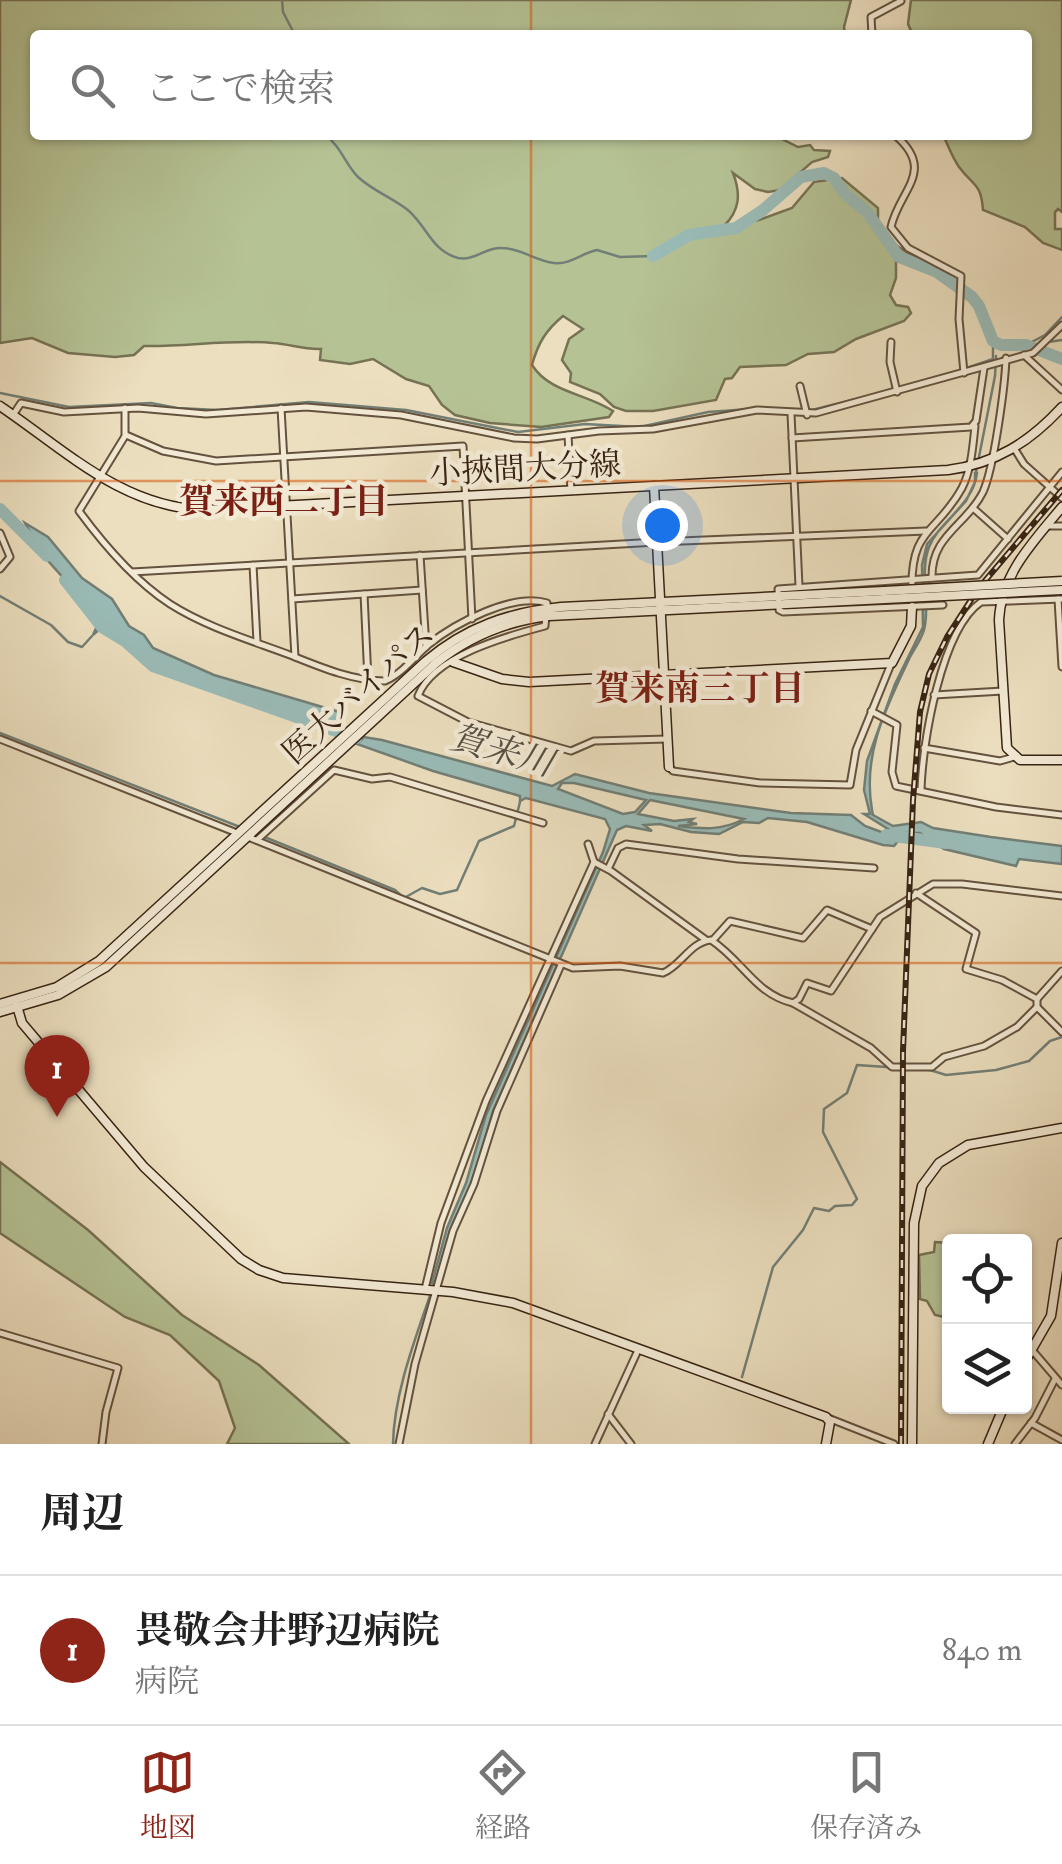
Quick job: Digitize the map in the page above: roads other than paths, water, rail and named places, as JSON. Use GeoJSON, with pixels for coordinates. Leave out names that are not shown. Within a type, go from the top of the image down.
{"type":"FeatureCollection","features":[{"type":"Feature","properties":{"kind":"main road","name":"小挾間大分線"},"geometry":{"type":"LineString","coordinates":[[0,406],[100,476],[138,497],[178,508],[213,510],[794,479],[978,464],[1014,448],[1062,407]]}},
{"type":"Feature","properties":{"kind":"main road"},"geometry":{"type":"LineString","coordinates":[[654,486],[669,767]]}},
{"type":"Feature","properties":{"kind":"main road"},"geometry":{"type":"LineString","coordinates":[[1062,507],[1014,566],[1001,602],[1005,743],[1014,757],[1027,761],[1062,760]]}},
{"type":"Feature","properties":{"kind":"main road","name":"医大バイパス"},"geometry":{"type":"LineString","coordinates":[[0,1012],[57,987],[99,961],[248,832],[440,649],[475,628],[520,612],[543,614],[884,595],[1062,581]]}},
{"type":"Feature","properties":{"kind":"main road","name":"医大バイパス"},"geometry":{"type":"LineString","coordinates":[[884,595],[1061,596]]}},
{"type":"Feature","properties":{"kind":"main road"},"geometry":{"type":"LineString","coordinates":[[453,662],[502,679],[529,682],[892,663],[911,626],[912,607]]}},
{"type":"Feature","properties":{"kind":"main road"},"geometry":{"type":"LineString","coordinates":[[248,832],[446,655],[485,632],[543,614]]}},
{"type":"Feature","properties":{"kind":"main road","name":"医大バイパス"},"geometry":{"type":"LineString","coordinates":[[0,1004],[17,1005]]}},
{"type":"Feature","properties":{"kind":"main road"},"geometry":{"type":"LineString","coordinates":[[17,1005],[22,1023],[127,1148],[250,1265],[283,1278],[432,1290],[513,1303],[826,1417],[830,1425],[826,1444]]}},
{"type":"Feature","properties":{"kind":"main road"},"geometry":{"type":"LineString","coordinates":[[912,1444],[914,1223],[920,1191],[935,1166],[968,1144],[1062,1128]]}},
{"type":"Feature","properties":{"kind":"main road"},"geometry":{"type":"LineString","coordinates":[[1032,1350],[1051,1316],[1062,1244]]}},
{"type":"Feature","properties":{"kind":"main road"},"geometry":{"type":"LineString","coordinates":[[988,1444],[1001,1414]]}},
{"type":"Feature","properties":{"kind":"street"},"geometry":{"type":"LineString","coordinates":[[871,30],[870,17],[901,1]]}},
{"type":"Feature","properties":{"kind":"street"},"geometry":{"type":"LineString","coordinates":[[900,140],[911,152],[914,170],[912,185],[891,226],[908,248],[953,270],[961,278],[959,328],[964,373]]}},
{"type":"Feature","properties":{"kind":"street"},"geometry":{"type":"LineString","coordinates":[[13,415],[21,404],[64,412],[126,408],[206,414],[306,407],[401,415],[523,440],[653,429],[756,410],[808,415],[1036,351],[1062,325]]}},
{"type":"Feature","properties":{"kind":"street"},"geometry":{"type":"LineString","coordinates":[[892,342],[890,362],[897,392]]}},
{"type":"Feature","properties":{"kind":"street"},"geometry":{"type":"LineString","coordinates":[[1024,355],[1062,390]]}},
{"type":"Feature","properties":{"kind":"street"},"geometry":{"type":"LineString","coordinates":[[912,607],[915,550],[978,464],[1003,359]]}},
{"type":"Feature","properties":{"kind":"street"},"geometry":{"type":"LineString","coordinates":[[932,578],[937,548],[983,490],[975,423],[988,365]]}},
{"type":"Feature","properties":{"kind":"street"},"geometry":{"type":"LineString","coordinates":[[800,386],[808,415]]}},
{"type":"Feature","properties":{"kind":"street"},"geometry":{"type":"LineString","coordinates":[[126,408],[126,435],[79,512],[132,572],[162,599],[257,643],[368,680],[392,678],[426,647],[472,619],[518,603],[542,600],[545,626],[502,636],[467,652],[422,687],[418,696],[468,722],[571,751],[594,742],[667,739]]}},
{"type":"Feature","properties":{"kind":"street"},"geometry":{"type":"LineString","coordinates":[[281,408],[295,657]]}},
{"type":"Feature","properties":{"kind":"street"},"geometry":{"type":"LineString","coordinates":[[791,414],[799,586]]}},
{"type":"Feature","properties":{"kind":"street"},"geometry":{"type":"LineString","coordinates":[[792,438],[970,428],[975,423]]}},
{"type":"Feature","properties":{"kind":"street"},"geometry":{"type":"LineString","coordinates":[[568,434],[571,491]]}},
{"type":"Feature","properties":{"kind":"street"},"geometry":{"type":"LineString","coordinates":[[126,435],[163,451],[196,459],[463,446],[472,619]]}},
{"type":"Feature","properties":{"kind":"street"},"geometry":{"type":"LineString","coordinates":[[1014,448],[1021,460],[1062,498]]}},
{"type":"Feature","properties":{"kind":"street"},"geometry":{"type":"LineString","coordinates":[[944,605],[783,612],[778,600],[779,588],[978,576],[1062,472]]}},
{"type":"Feature","properties":{"kind":"street"},"geometry":{"type":"LineString","coordinates":[[972,508],[1008,539]]}},
{"type":"Feature","properties":{"kind":"street"},"geometry":{"type":"LineString","coordinates":[[1046,526],[1062,526]]}},
{"type":"Feature","properties":{"kind":"street"},"geometry":{"type":"LineString","coordinates":[[132,572],[926,531]]}},
{"type":"Feature","properties":{"kind":"street"},"geometry":{"type":"LineString","coordinates":[[0,532],[10,557],[0,569]]}},
{"type":"Feature","properties":{"kind":"street"},"geometry":{"type":"LineString","coordinates":[[420,555],[426,647]]}},
{"type":"Feature","properties":{"kind":"street"},"geometry":{"type":"LineString","coordinates":[[253,565],[257,643]]}},
{"type":"Feature","properties":{"kind":"street"},"geometry":{"type":"LineString","coordinates":[[292,600],[422,590]]}},
{"type":"Feature","properties":{"kind":"street"},"geometry":{"type":"LineString","coordinates":[[364,594],[368,680]]}},
{"type":"Feature","properties":{"kind":"street"},"geometry":{"type":"LineString","coordinates":[[920,791],[934,695],[953,645],[981,602],[1061,596],[1062,667]]}},
{"type":"Feature","properties":{"kind":"street"},"geometry":{"type":"LineString","coordinates":[[669,767],[672,771],[735,781],[820,787],[850,785],[856,750],[892,663]]}},
{"type":"Feature","properties":{"kind":"street"},"geometry":{"type":"LineString","coordinates":[[934,695],[1002,691]]}},
{"type":"Feature","properties":{"kind":"street"},"geometry":{"type":"LineString","coordinates":[[870,710],[898,727],[893,782],[899,787],[996,808],[1062,815]]}},
{"type":"Feature","properties":{"kind":"street"},"geometry":{"type":"LineString","coordinates":[[0,738],[248,832],[549,960],[579,968],[620,966],[663,974],[730,921],[799,939],[827,910],[872,929]]}},
{"type":"Feature","properties":{"kind":"street"},"geometry":{"type":"LineString","coordinates":[[924,748],[1000,762],[1014,757]]}},
{"type":"Feature","properties":{"kind":"street"},"geometry":{"type":"LineString","coordinates":[[248,832],[334,770],[372,779],[390,777],[543,824]]}},
{"type":"Feature","properties":{"kind":"street"},"geometry":{"type":"LineString","coordinates":[[399,1444],[442,1223],[486,1101],[594,862],[588,844]]}},
{"type":"Feature","properties":{"kind":"street"},"geometry":{"type":"LineString","coordinates":[[608,869],[618,848],[626,844],[757,861],[874,868]]}},
{"type":"Feature","properties":{"kind":"street"},"geometry":{"type":"LineString","coordinates":[[594,862],[709,941],[744,968],[763,991],[793,1003],[871,1048],[887,1065],[933,1066],[944,1057],[988,1044],[1017,1027],[1062,971]]}},
{"type":"Feature","properties":{"kind":"street"},"geometry":{"type":"LineString","coordinates":[[793,1003],[806,983],[827,991],[834,989],[885,912],[933,884],[1061,896]]}},
{"type":"Feature","properties":{"kind":"street"},"geometry":{"type":"LineString","coordinates":[[916,894],[976,933],[966,969],[1002,980],[1037,1003],[1062,1032]]}},
{"type":"Feature","properties":{"kind":"street"},"geometry":{"type":"LineString","coordinates":[[432,1290],[474,1184],[497,1111],[561,964]]}},
{"type":"Feature","properties":{"kind":"street"},"geometry":{"type":"LineString","coordinates":[[0,1334],[118,1368],[102,1444]]}},
{"type":"Feature","properties":{"kind":"street"},"geometry":{"type":"LineString","coordinates":[[594,1444],[639,1348]]}},
{"type":"Feature","properties":{"kind":"street"},"geometry":{"type":"LineString","coordinates":[[1032,1350],[1062,1384]]}},
{"type":"Feature","properties":{"kind":"street"},"geometry":{"type":"LineString","coordinates":[[1015,1444],[1055,1379]]}},
{"type":"Feature","properties":{"kind":"street"},"geometry":{"type":"LineString","coordinates":[[608,1414],[632,1444]]}},
{"type":"Feature","properties":{"kind":"street"},"geometry":{"type":"LineString","coordinates":[[826,1417],[894,1444]]}},
{"type":"Feature","properties":{"kind":"street"},"geometry":{"type":"LineString","coordinates":[[1031,1423],[1062,1440]]}},
{"type":"Feature","properties":{"kind":"water"},"geometry":{"type":"Polygon","coordinates":[[[25,523],[48,537],[82,578],[112,599],[129,626],[144,635],[153,648],[214,675],[336,711],[343,715],[342,729],[336,734],[277,706],[141,658],[104,625],[93,635],[100,619],[41,553],[25,523]]]}},
{"type":"Feature","properties":{"kind":"water"},"geometry":{"type":"Polygon","coordinates":[[[939,531],[926,557],[924,630],[893,695],[873,750],[873,815],[893,826],[921,822],[933,828],[1062,846],[1062,864],[1019,859],[1016,866],[944,849],[920,833],[905,833],[894,846],[883,845],[807,822],[768,818],[759,823],[743,822],[719,834],[660,824],[644,825],[652,831],[626,826],[617,830],[493,1111],[471,1186],[453,1223],[437,1284],[432,1283],[486,1115],[610,829],[605,819],[526,798],[520,801],[520,796],[357,744],[364,737],[382,740],[552,786],[575,774],[649,793],[791,813],[851,815],[884,833],[888,829],[864,814],[870,814],[864,790],[867,761],[895,684],[923,627],[922,565],[927,544],[939,531]],[[562,783],[558,789],[623,814],[635,812],[646,800],[574,783],[562,783]],[[650,800],[638,814],[674,821],[693,819],[689,822],[697,824],[678,826],[711,828],[744,819],[650,800]]]}},
{"type":"Feature","properties":{"kind":"waterway"},"geometry":{"type":"LineString","coordinates":[[282,0],[292,30]]}},
{"type":"Feature","properties":{"kind":"waterway"},"geometry":{"type":"LineString","coordinates":[[331,140],[358,177],[409,211],[449,255],[470,258],[502,248],[554,263],[597,250],[620,257],[653,256]]}},
{"type":"Feature","properties":{"kind":"waterway"},"geometry":{"type":"LineString","coordinates":[[653,256],[689,235],[736,228],[801,177],[824,173],[834,178],[844,193],[867,212],[899,257],[937,272],[972,297],[993,341],[1001,345],[1026,345],[1062,359]]}},
{"type":"Feature","properties":{"kind":"waterway"},"geometry":{"type":"LineString","coordinates":[[1026,345],[1045,335],[1062,317]]}},
{"type":"Feature","properties":{"kind":"waterway"},"geometry":{"type":"LineString","coordinates":[[1048,342],[1062,340]]}},
{"type":"Feature","properties":{"kind":"waterway"},"geometry":{"type":"LineString","coordinates":[[952,373],[993,359],[993,341]]}},
{"type":"Feature","properties":{"kind":"waterway"},"geometry":{"type":"LineString","coordinates":[[976,472],[996,356]]}},
{"type":"Feature","properties":{"kind":"waterway"},"geometry":{"type":"LineString","coordinates":[[812,410],[892,390]]}},
{"type":"Feature","properties":{"kind":"waterway"},"geometry":{"type":"LineString","coordinates":[[0,393],[69,407],[151,403],[218,410],[309,402],[406,410],[518,432],[585,424],[640,427],[708,412],[765,408]]}},
{"type":"Feature","properties":{"kind":"waterway","name":"賀来川"},"geometry":{"type":"LineString","coordinates":[[0,509],[47,556]]}},
{"type":"Feature","properties":{"kind":"waterway","name":"賀来川"},"geometry":{"type":"LineString","coordinates":[[65,580],[102,627],[153,666],[356,738]]}},
{"type":"Feature","properties":{"kind":"waterway"},"geometry":{"type":"LineString","coordinates":[[0,596],[51,625],[68,642],[82,647],[92,636]]}},
{"type":"Feature","properties":{"kind":"waterway"},"geometry":{"type":"LineString","coordinates":[[0,733],[240,827]]}},
{"type":"Feature","properties":{"kind":"waterway"},"geometry":{"type":"LineString","coordinates":[[262,836],[395,890],[404,898],[422,888],[440,894],[457,890],[479,841],[514,826],[520,802]]}},
{"type":"Feature","properties":{"kind":"waterway","name":"賀来川"},"geometry":{"type":"LineString","coordinates":[[886,835],[946,843]]}},
{"type":"Feature","properties":{"kind":"waterway"},"geometry":{"type":"LineString","coordinates":[[742,1377],[773,1267],[803,1230],[814,1208],[829,1211],[835,1206],[852,1205],[857,1199],[823,1132],[824,1109],[847,1093],[857,1065],[930,1070],[946,1075],[996,1070],[1029,1061],[1050,1041],[1062,1037]]}},
{"type":"Feature","properties":{"kind":"waterway"},"geometry":{"type":"LineString","coordinates":[[393,1444],[402,1382],[435,1281]]}},
{"type":"Feature","properties":{"kind":"railway"},"geometry":{"type":"LineString","coordinates":[[901,1444],[903,1051],[920,712],[929,674],[947,637],[978,589],[1062,490]]}},
{"type":"Feature","properties":{"kind":"place","name":"畏敬会井野辺病院"},"geometry":{"type":"Point","coordinates":[57,1117]}},
{"type":"Feature","properties":{"kind":"district","name":"賀来西二丁目"},"geometry":{"type":"Point","coordinates":[284,501]}},
{"type":"Feature","properties":{"kind":"district","name":"賀来南三丁目"},"geometry":{"type":"Point","coordinates":[700,688]}}]}
